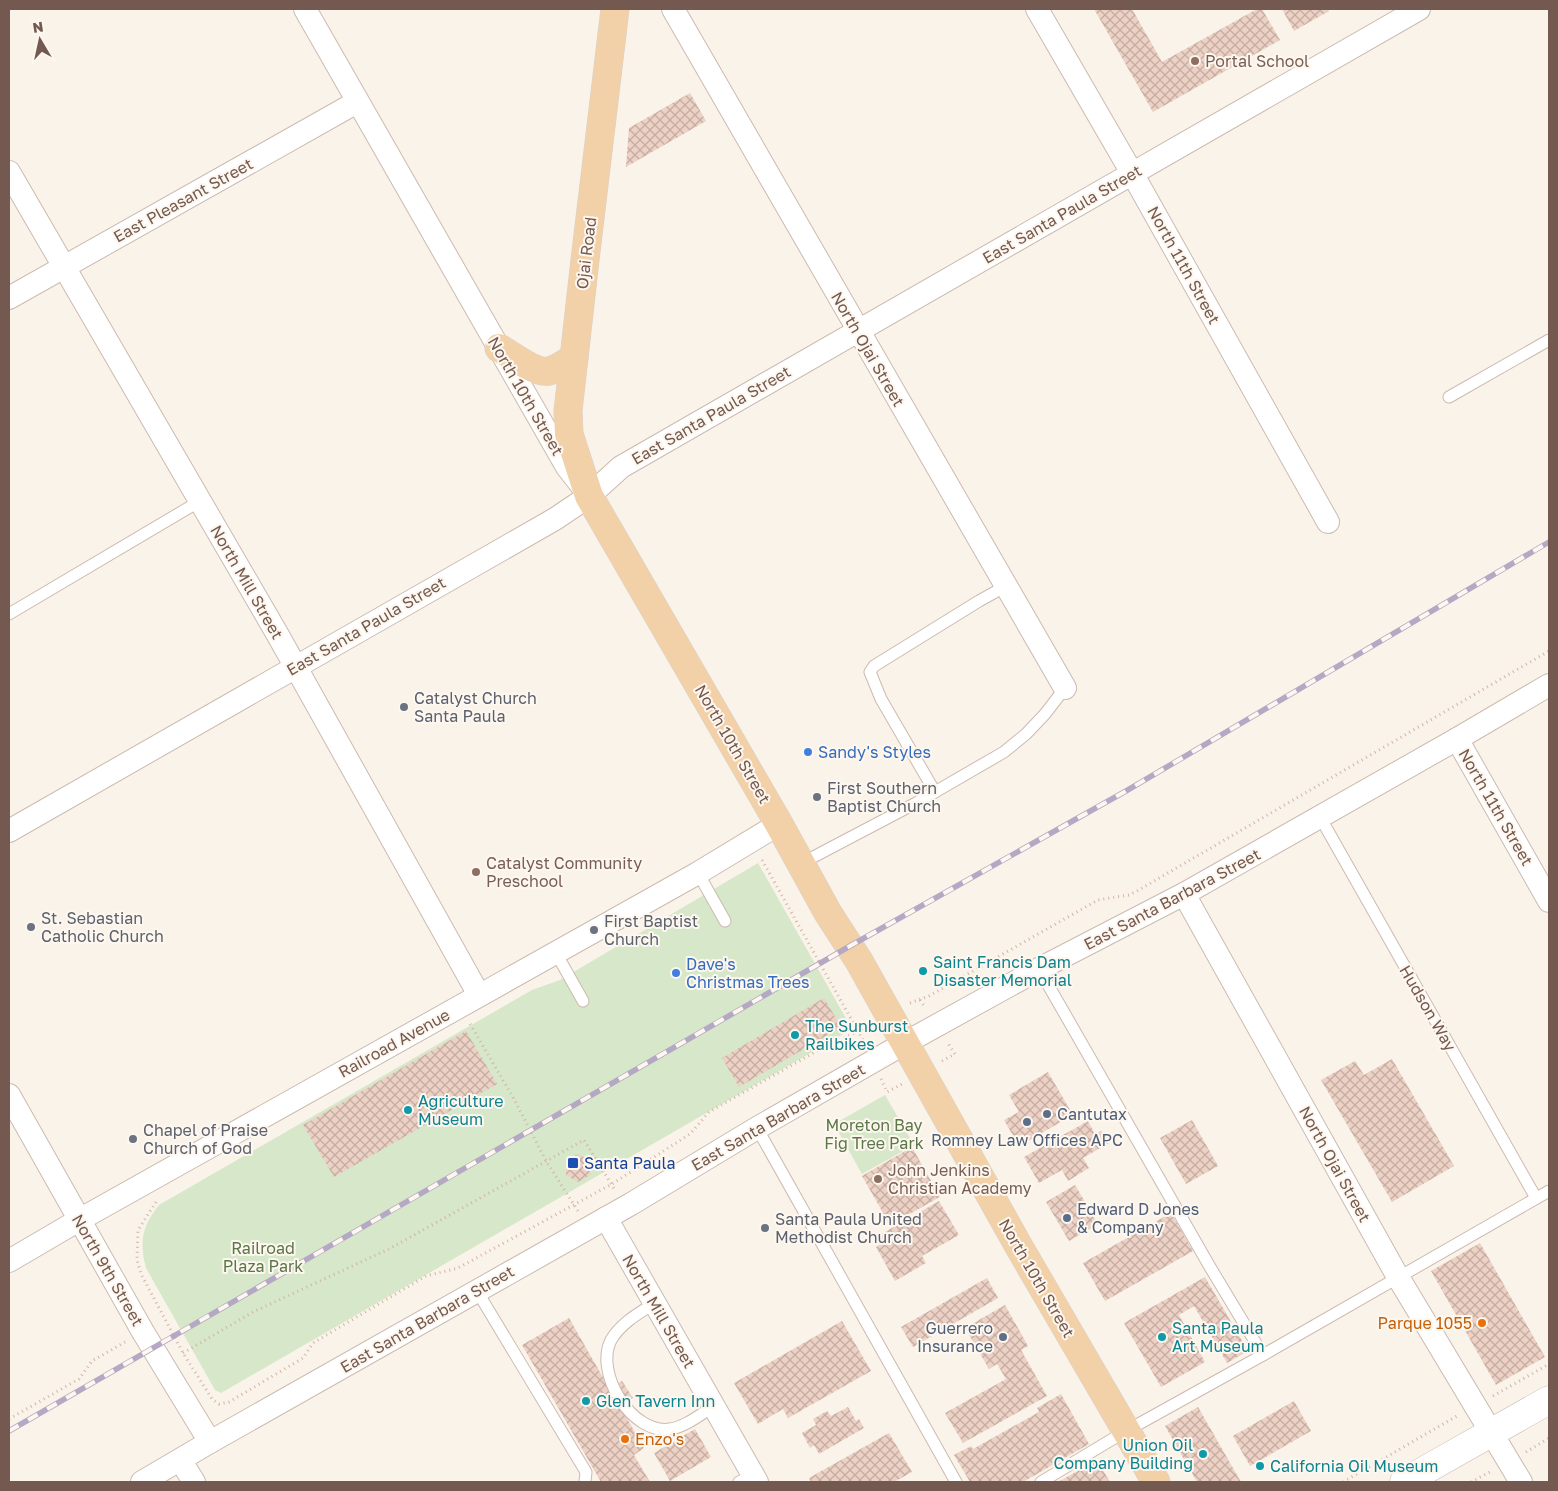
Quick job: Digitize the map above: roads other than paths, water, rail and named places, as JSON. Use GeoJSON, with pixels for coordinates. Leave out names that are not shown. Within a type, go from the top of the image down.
{"type":"FeatureCollection","features":[{"type":"Feature","properties":{"kind":"main road","name":"Ojai Road"},"geometry":{"type":"LineString","coordinates":[[589,496],[569,434],[568,411],[615,9]]}},
{"type":"Feature","properties":{"kind":"main road"},"geometry":{"type":"LineString","coordinates":[[499,348],[540,371],[550,371],[574,358]]}},
{"type":"Feature","properties":{"kind":"main road","name":"North 10th Street"},"geometry":{"type":"LineString","coordinates":[[589,496],[780,824],[828,913],[859,961],[1018,1245],[1156,1482]]}},
{"type":"Feature","properties":{"kind":"street","name":"North 10th Street"},"geometry":{"type":"LineString","coordinates":[[305,9],[567,467],[589,496]]}},
{"type":"Feature","properties":{"kind":"street","name":"North Ojai Street"},"geometry":{"type":"LineString","coordinates":[[672,9],[1065,688]]}},
{"type":"Feature","properties":{"kind":"street","name":"North 11th Street"},"geometry":{"type":"LineString","coordinates":[[1037,9],[1132,173],[1328,522]]}},
{"type":"Feature","properties":{"kind":"street","name":"East Santa Paula Street"},"geometry":{"type":"LineString","coordinates":[[9,831],[555,519],[589,496],[621,467],[1420,9]]}},
{"type":"Feature","properties":{"kind":"street","name":"East Pleasant Street"},"geometry":{"type":"LineString","coordinates":[[9,298],[357,102]]}},
{"type":"Feature","properties":{"kind":"street","name":"North Mill Street"},"geometry":{"type":"LineString","coordinates":[[9,172],[296,666],[479,995]]}},
{"type":"Feature","properties":{"kind":"street","name":"East Santa Barbara Street"},"geometry":{"type":"LineString","coordinates":[[142,1482],[606,1218],[905,1043],[1040,969],[1184,894],[1549,686]]}},
{"type":"Feature","properties":{"kind":"street","name":"North 11th Street"},"geometry":{"type":"LineString","coordinates":[[1457,739],[1549,901]]}},
{"type":"Feature","properties":{"kind":"street","name":"Railroad Avenue"},"geometry":{"type":"LineString","coordinates":[[9,1261],[698,873],[780,824]]}},
{"type":"Feature","properties":{"kind":"street","name":"North Ojai Street"},"geometry":{"type":"LineString","coordinates":[[1184,894],[1398,1277],[1521,1482]]}},
{"type":"Feature","properties":{"kind":"street","name":"North 9th Street"},"geometry":{"type":"LineString","coordinates":[[9,1095],[143,1332],[210,1442]]}},
{"type":"Feature","properties":{"kind":"street","name":"North Mill Street"},"geometry":{"type":"LineString","coordinates":[[606,1218],[714,1406],[750,1480]]}},
{"type":"Feature","properties":{"kind":"street"},"geometry":{"type":"LineString","coordinates":[[1404,1482],[1549,1400]]}},
{"type":"Feature","properties":{"kind":"street"},"geometry":{"type":"LineString","coordinates":[[181,1460],[194,1482]]}},
{"type":"Feature","properties":{"kind":"lane"},"geometry":{"type":"LineString","coordinates":[[1449,397],[1549,340]]}},
{"type":"Feature","properties":{"kind":"lane"},"geometry":{"type":"LineString","coordinates":[[9,614],[200,501]]}},
{"type":"Feature","properties":{"kind":"lane"},"geometry":{"type":"LineString","coordinates":[[935,792],[881,699],[870,672],[874,666],[978,601],[1006,586]]}},
{"type":"Feature","properties":{"kind":"lane"},"geometry":{"type":"LineString","coordinates":[[800,864],[916,803],[1004,752],[1026,734],[1045,714],[1065,688]]}},
{"type":"Feature","properties":{"kind":"lane","name":"Hudson Way"},"geometry":{"type":"LineString","coordinates":[[1320,817],[1536,1198]]}},
{"type":"Feature","properties":{"kind":"lane"},"geometry":{"type":"LineString","coordinates":[[698,873],[725,921]]}},
{"type":"Feature","properties":{"kind":"lane"},"geometry":{"type":"LineString","coordinates":[[556,953],[583,1001]]}},
{"type":"Feature","properties":{"kind":"lane"},"geometry":{"type":"LineString","coordinates":[[1040,969],[1262,1355]]}},
{"type":"Feature","properties":{"kind":"lane"},"geometry":{"type":"LineString","coordinates":[[757,1128],[956,1482]]}},
{"type":"Feature","properties":{"kind":"lane"},"geometry":{"type":"LineString","coordinates":[[1041,1482],[1126,1431],[1549,1191]]}},
{"type":"Feature","properties":{"kind":"lane"},"geometry":{"type":"LineString","coordinates":[[478,1291],[586,1472],[586,1482]]}},
{"type":"Feature","properties":{"kind":"lane"},"geometry":{"type":"LineString","coordinates":[[655,1303],[629,1320],[611,1341],[608,1369],[612,1383],[621,1399],[633,1416],[645,1425],[657,1430],[671,1429],[714,1406]]}},
{"type":"Feature","properties":{"kind":"railway"},"geometry":{"type":"LineString","coordinates":[[9,1431],[850,946],[1126,791],[1549,542]]}},
{"type":"Feature","properties":{"kind":"place","name":"Portal School"},"geometry":{"type":"Point","coordinates":[1195,61]}},
{"type":"Feature","properties":{"kind":"place","name":"Catalyst Church Santa Paula"},"geometry":{"type":"Point","coordinates":[404,707]}},
{"type":"Feature","properties":{"kind":"place","name":"Sandy's Styles"},"geometry":{"type":"Point","coordinates":[808,752]}},
{"type":"Feature","properties":{"kind":"place","name":"First Southern Baptist Church"},"geometry":{"type":"Point","coordinates":[817,797]}},
{"type":"Feature","properties":{"kind":"place","name":"Catalyst Community Preschool"},"geometry":{"type":"Point","coordinates":[476,872]}},
{"type":"Feature","properties":{"kind":"place","name":"St. Sebastian Catholic Church"},"geometry":{"type":"Point","coordinates":[31,927]}},
{"type":"Feature","properties":{"kind":"place","name":"First Baptist Church"},"geometry":{"type":"Point","coordinates":[594,930]}},
{"type":"Feature","properties":{"kind":"place","name":"Saint Francis Dam Disaster Memorial"},"geometry":{"type":"Point","coordinates":[923,971]}},
{"type":"Feature","properties":{"kind":"place","name":"Dave's Christmas Trees"},"geometry":{"type":"Point","coordinates":[676,973]}},
{"type":"Feature","properties":{"kind":"place","name":"The Sunburst Railbikes"},"geometry":{"type":"Point","coordinates":[795,1035]}},
{"type":"Feature","properties":{"kind":"place","name":"Agriculture Museum"},"geometry":{"type":"Point","coordinates":[408,1110]}},
{"type":"Feature","properties":{"kind":"place","name":"Cantutax"},"geometry":{"type":"Point","coordinates":[1047,1114]}},
{"type":"Feature","properties":{"kind":"place","name":"Romney Law Offices APC"},"geometry":{"type":"Point","coordinates":[1027,1122]}},
{"type":"Feature","properties":{"kind":"place","name":"Chapel of Praise Church of God"},"geometry":{"type":"Point","coordinates":[133,1139]}},
{"type":"Feature","properties":{"kind":"place","name":"Santa Paula"},"geometry":{"type":"Point","coordinates":[573,1163]}},
{"type":"Feature","properties":{"kind":"place","name":"John Jenkins Christian Academy"},"geometry":{"type":"Point","coordinates":[878,1179]}},
{"type":"Feature","properties":{"kind":"place","name":"Edward D Jones & Company"},"geometry":{"type":"Point","coordinates":[1067,1218]}},
{"type":"Feature","properties":{"kind":"place","name":"Santa Paula United Methodist Church"},"geometry":{"type":"Point","coordinates":[765,1228]}},
{"type":"Feature","properties":{"kind":"place","name":"Parque 1055"},"geometry":{"type":"Point","coordinates":[1482,1323]}},
{"type":"Feature","properties":{"kind":"place","name":"Guerrero Insurance"},"geometry":{"type":"Point","coordinates":[1003,1337]}},
{"type":"Feature","properties":{"kind":"place","name":"Santa Paula Art Museum"},"geometry":{"type":"Point","coordinates":[1162,1337]}},
{"type":"Feature","properties":{"kind":"place","name":"Glen Tavern Inn"},"geometry":{"type":"Point","coordinates":[586,1401]}},
{"type":"Feature","properties":{"kind":"place","name":"Enzo's"},"geometry":{"type":"Point","coordinates":[625,1439]}},
{"type":"Feature","properties":{"kind":"place","name":"Union Oil Company Building"},"geometry":{"type":"Point","coordinates":[1203,1454]}},
{"type":"Feature","properties":{"kind":"place","name":"California Oil Museum"},"geometry":{"type":"Point","coordinates":[1260,1466]}},
{"type":"Feature","properties":{"kind":"park label","name":"Moreton Bay Fig Tree Park"},"geometry":{"type":"Point","coordinates":[874,1134]}},
{"type":"Feature","properties":{"kind":"park label","name":"Railroad Plaza Park"},"geometry":{"type":"Point","coordinates":[263,1257]}}]}
